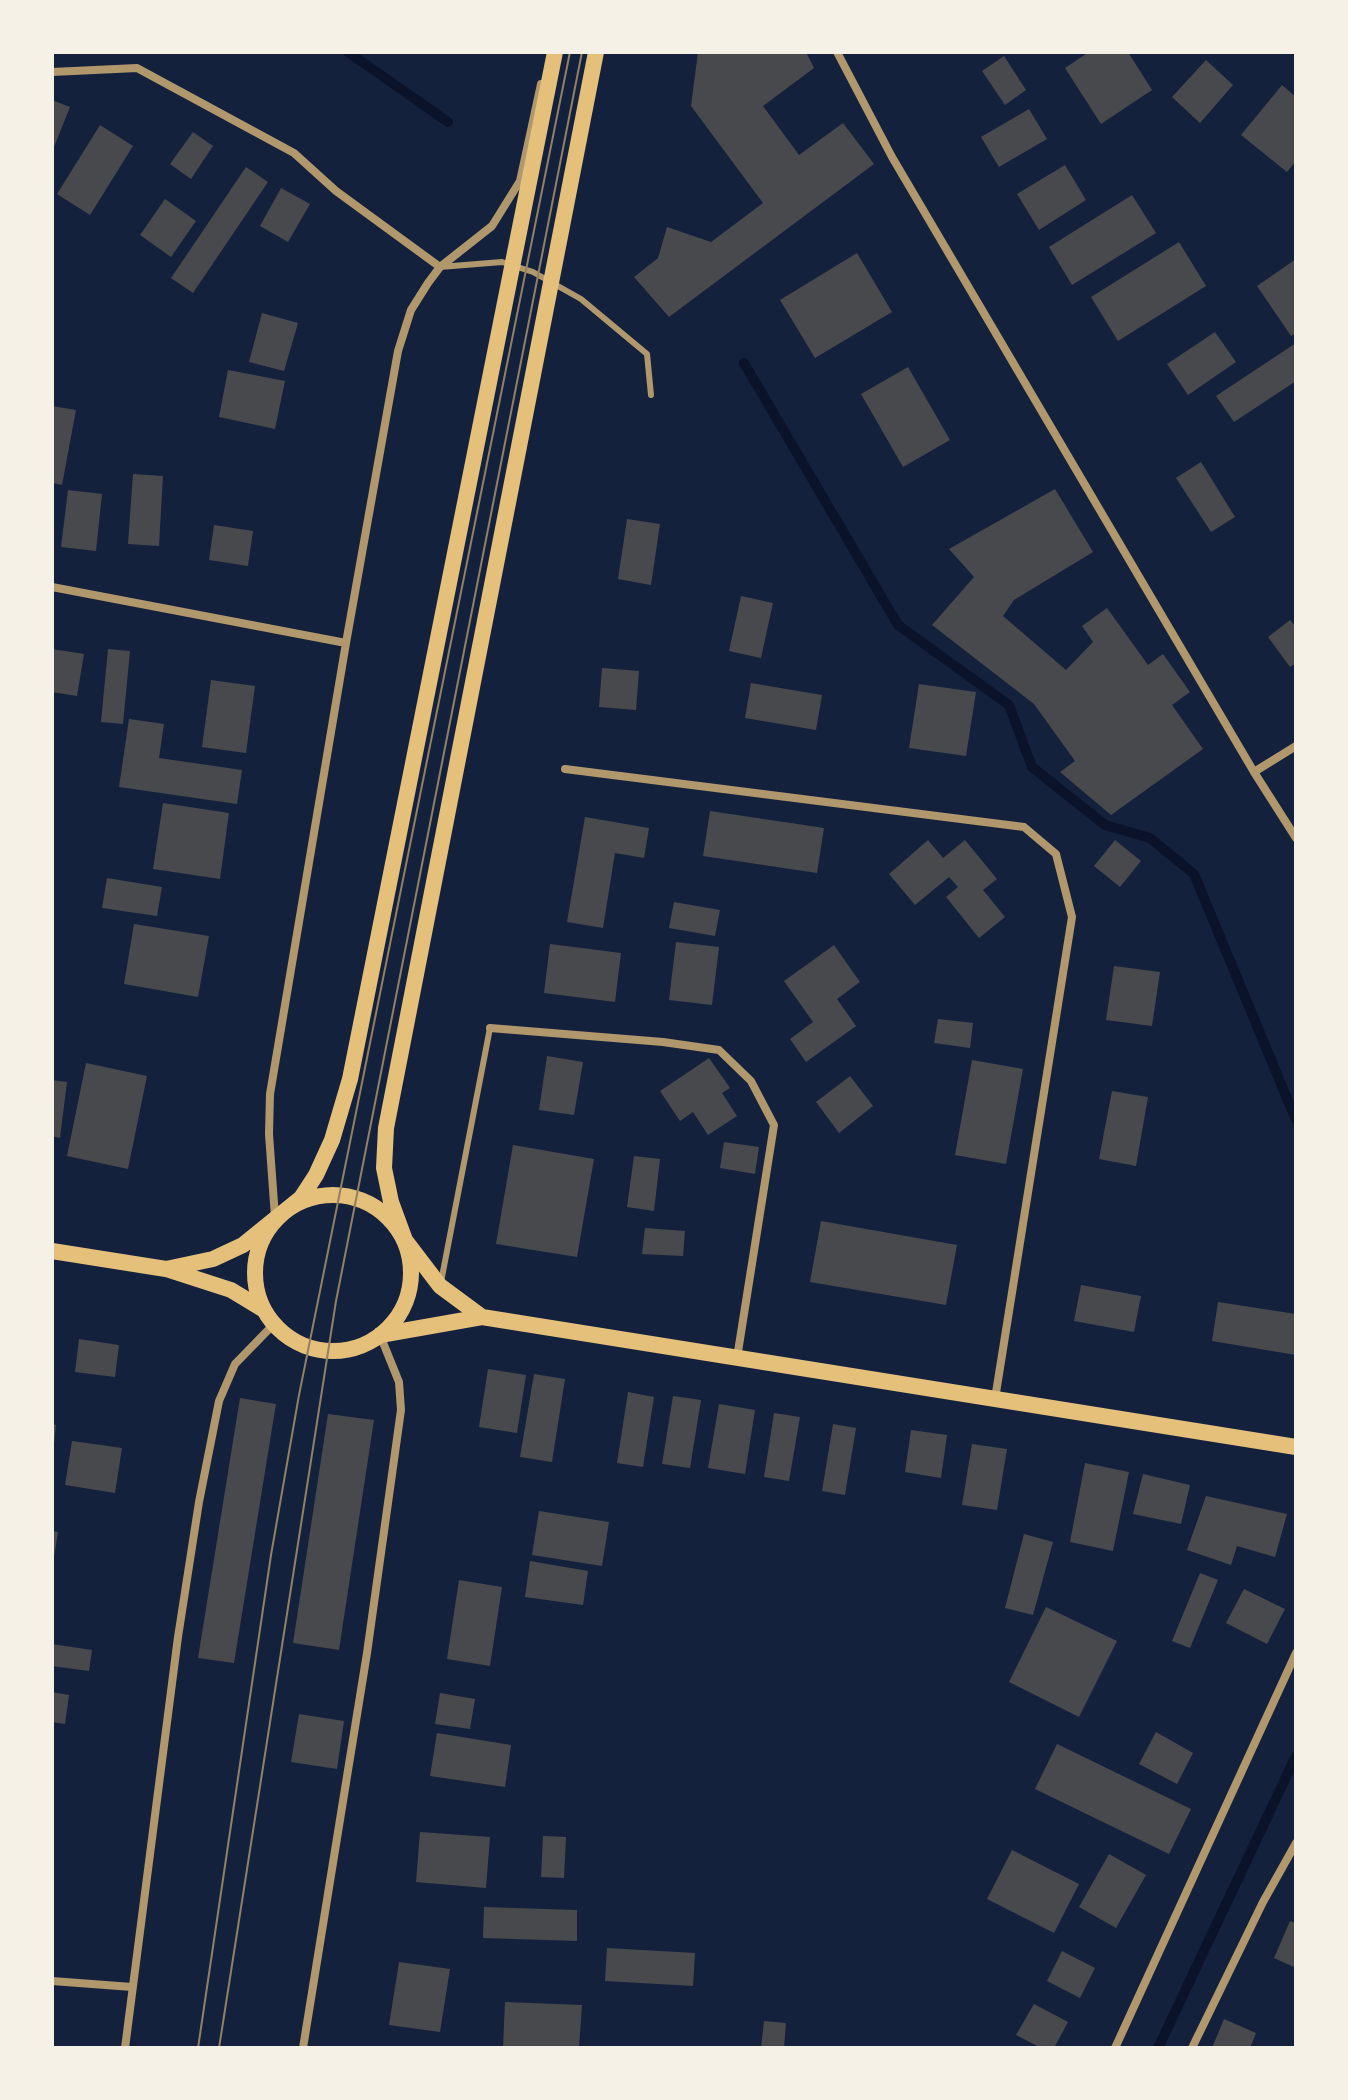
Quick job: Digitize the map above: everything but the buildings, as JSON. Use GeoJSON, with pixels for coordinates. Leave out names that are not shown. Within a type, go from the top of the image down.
{"type":"FeatureCollection","features":[{"type":"Feature","properties":{"kind":"main road"},"geometry":{"type":"LineString","coordinates":[[555,52],[350,1079],[332,1140],[316,1175],[301,1198],[275,1221],[262,1241],[256,1263],[256,1287],[264,1310],[274,1324],[292,1339],[314,1349],[359,1346],[380,1335],[395,1321],[406,1302],[411,1281],[411,1260],[391,1202],[384,1168],[386,1128],[596,52]]}},
{"type":"Feature","properties":{"kind":"main road"},"geometry":{"type":"LineString","coordinates":[[166,1269],[213,1259],[243,1245],[295,1204],[319,1196],[345,1195],[370,1203],[390,1219],[440,1286],[482,1317]]}},
{"type":"Feature","properties":{"kind":"main road"},"geometry":{"type":"LineString","coordinates":[[52,1251],[166,1269],[231,1290],[264,1310]]}},
{"type":"Feature","properties":{"kind":"main road"},"geometry":{"type":"LineString","coordinates":[[380,1335],[482,1317],[1296,1447]]}},
{"type":"Feature","properties":{"kind":"street"},"geometry":{"type":"LineString","coordinates":[[275,1221],[269,1134],[270,1094],[398,351],[411,310],[440,267],[492,226],[520,181],[547,52]]}},
{"type":"Feature","properties":{"kind":"street"},"geometry":{"type":"LineString","coordinates":[[837,52],[892,157],[1254,772],[1296,838]]}},
{"type":"Feature","properties":{"kind":"street"},"geometry":{"type":"LineString","coordinates":[[52,72],[137,68],[294,153],[336,191],[440,267]]}},
{"type":"Feature","properties":{"kind":"street"},"geometry":{"type":"LineString","coordinates":[[52,587],[346,643]]}},
{"type":"Feature","properties":{"kind":"street"},"geometry":{"type":"LineString","coordinates":[[1254,772],[1296,746]]}},
{"type":"Feature","properties":{"kind":"street"},"geometry":{"type":"LineString","coordinates":[[565,769],[1024,827],[1056,854],[1072,917],[995,1399]]}},
{"type":"Feature","properties":{"kind":"street"},"geometry":{"type":"LineString","coordinates":[[490,1028],[663,1042],[719,1050],[751,1081],[774,1125],[737,1358]]}},
{"type":"Feature","properties":{"kind":"street"},"geometry":{"type":"LineString","coordinates":[[125,2048],[178,1637],[199,1502],[219,1401],[235,1364],[274,1324]]}},
{"type":"Feature","properties":{"kind":"street"},"geometry":{"type":"LineString","coordinates":[[303,2048],[367,1653],[401,1410],[399,1382],[380,1335]]}},
{"type":"Feature","properties":{"kind":"street"},"geometry":{"type":"LineString","coordinates":[[1115,2048],[1296,1653]]}},
{"type":"Feature","properties":{"kind":"street"},"geometry":{"type":"LineString","coordinates":[[1192,2048],[1263,1902],[1296,1843]]}},
{"type":"Feature","properties":{"kind":"street"},"geometry":{"type":"LineString","coordinates":[[52,1981],[132,1987]]}},
{"type":"Feature","properties":{"kind":"lane"},"geometry":{"type":"LineString","coordinates":[[440,267],[502,262],[533,272],[581,299],[647,354],[651,395]]}},
{"type":"Feature","properties":{"kind":"lane"},"geometry":{"type":"LineString","coordinates":[[440,1286],[490,1028]]}},
{"type":"Feature","properties":{"kind":"waterway"},"geometry":{"type":"LineString","coordinates":[[348,52],[448,122]]}},
{"type":"Feature","properties":{"kind":"waterway"},"geometry":{"type":"LineString","coordinates":[[744,363],[898,625],[1009,705],[1032,767],[1105,825],[1150,838],[1194,874],[1296,1120]]}},
{"type":"Feature","properties":{"kind":"waterway"},"geometry":{"type":"LineString","coordinates":[[1158,2048],[1296,1756]]}},
{"type":"Feature","properties":{"kind":"tram line"},"geometry":{"type":"LineString","coordinates":[[198,2048],[271,1555],[299,1395],[570,52]]}},
{"type":"Feature","properties":{"kind":"tram line"},"geometry":{"type":"LineString","coordinates":[[219,2048],[336,1301],[582,52]]}}]}
